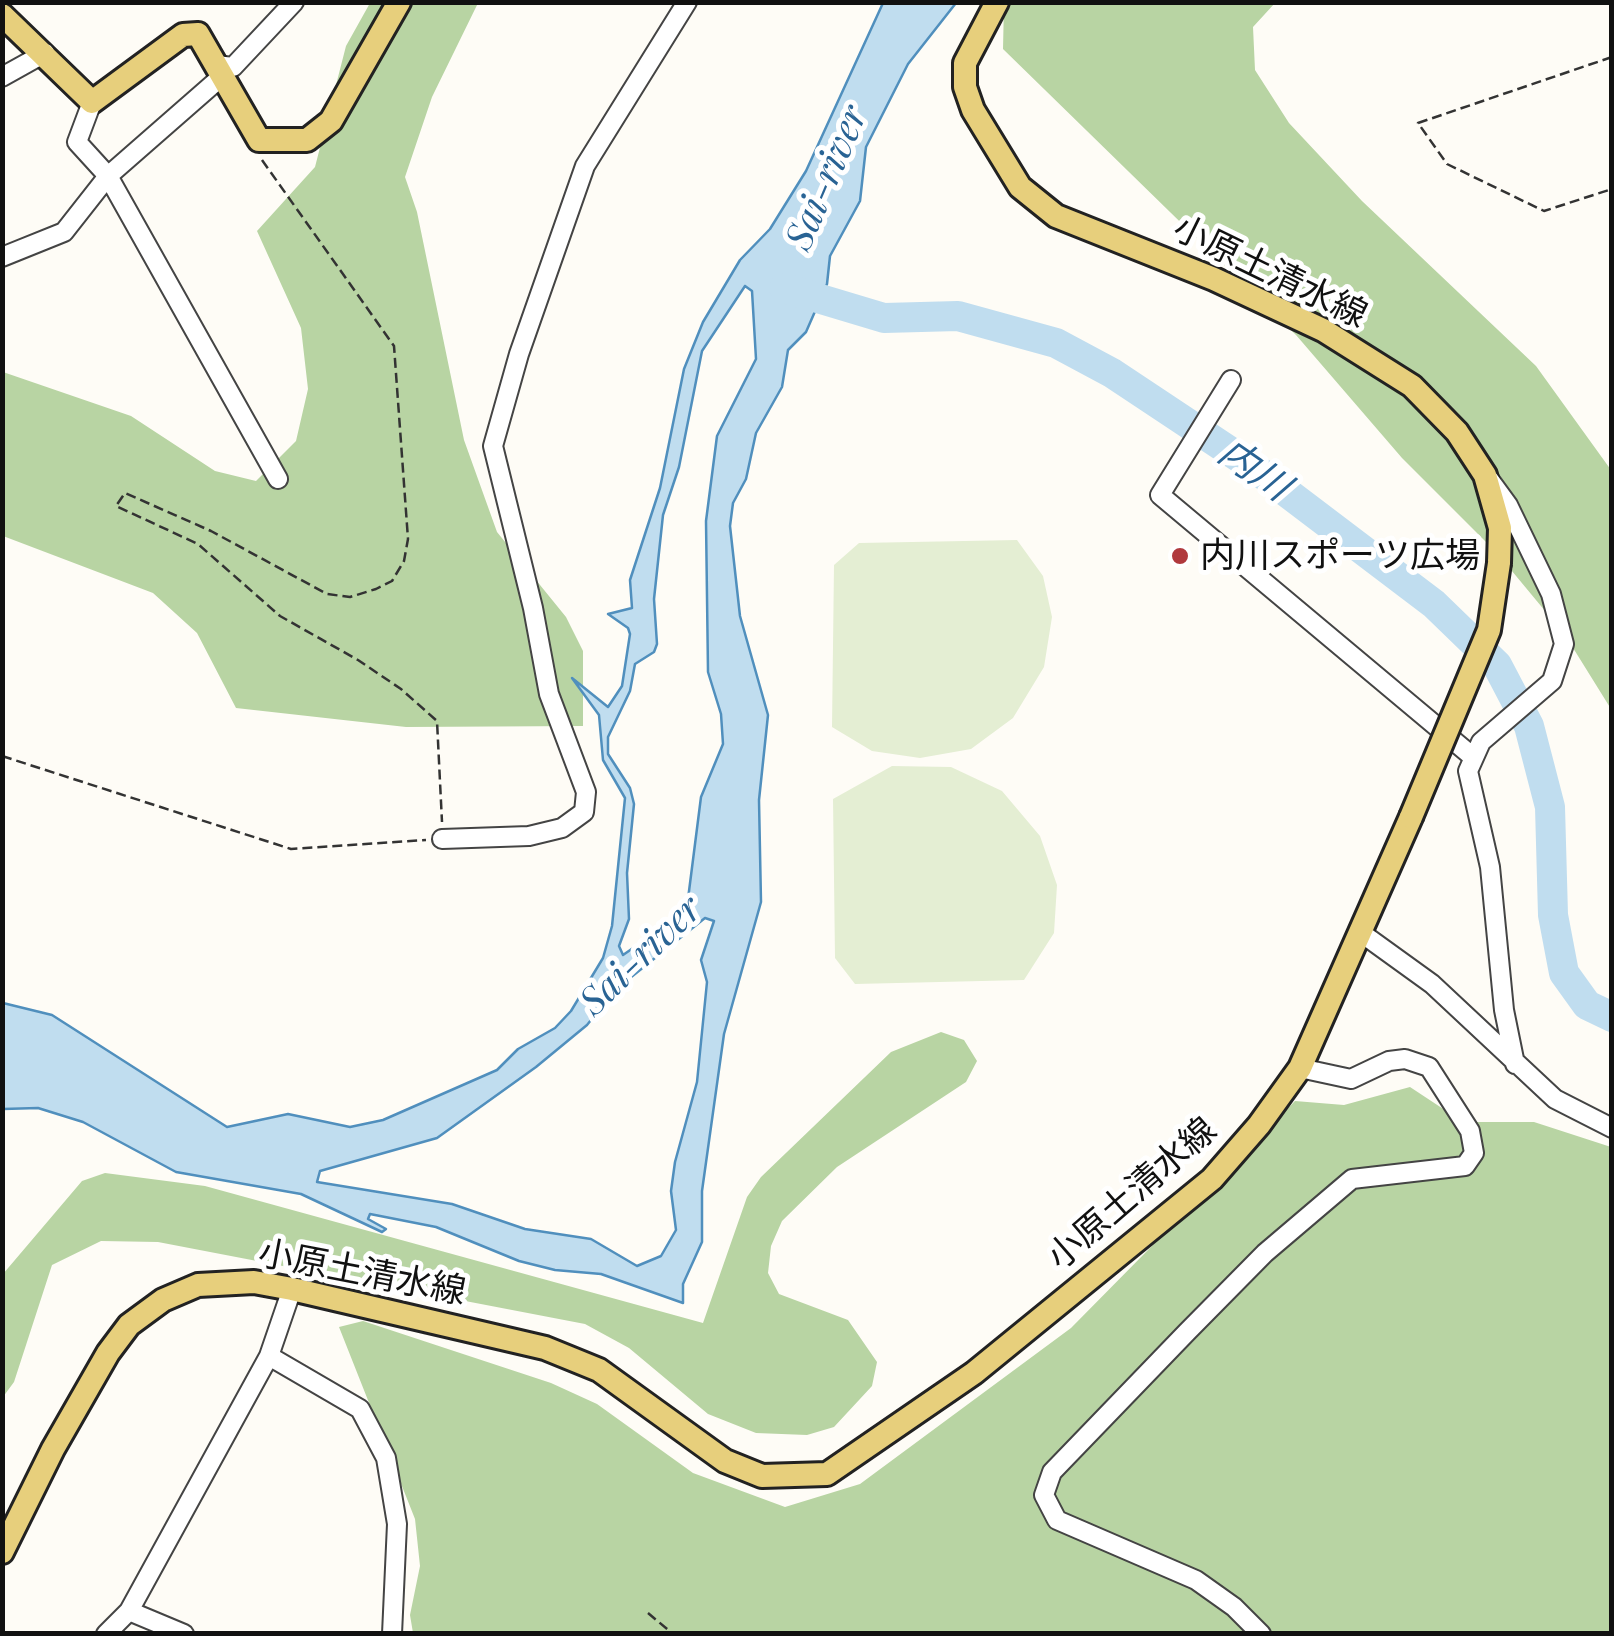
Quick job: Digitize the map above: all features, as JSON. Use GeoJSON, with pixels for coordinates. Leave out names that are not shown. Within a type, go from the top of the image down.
{"type":"FeatureCollection","features":[{"type":"Feature","properties":{"kind":"main road"},"geometry":{"type":"LineString","coordinates":[[2,14],[92,102],[183,34],[198,34],[260,140],[307,140],[331,122],[398,2]]}},
{"type":"Feature","properties":{"kind":"main road","name":"小原土清水線"},"geometry":{"type":"LineString","coordinates":[[2,1552],[52,1449],[108,1353],[129,1326],[163,1300],[198,1286],[254,1282],[545,1348],[599,1370],[724,1461],[762,1476],[827,1474],[974,1373],[1198,1192],[1260,1125],[1300,1068],[1489,630],[1500,563],[1500,528],[1486,474],[1457,432],[1412,386],[1338,339],[1214,279],[1056,216],[1020,187],[973,110],[966,87],[966,63],[997,2]]}},
{"type":"Feature","properties":{"kind":"street"},"geometry":{"type":"LineString","coordinates":[[2,257],[64,232],[108,176],[218,71],[234,67],[294,2]]}},
{"type":"Feature","properties":{"kind":"street"},"geometry":{"type":"LineString","coordinates":[[442,839],[529,836],[562,828],[584,812],[586,792],[549,694],[533,608],[493,446],[514,369],[585,166],[687,2]]}},
{"type":"Feature","properties":{"kind":"street"},"geometry":{"type":"LineString","coordinates":[[2,76],[45,52]]}},
{"type":"Feature","properties":{"kind":"street"},"geometry":{"type":"LineString","coordinates":[[92,102],[77,142],[108,176],[278,479]]}},
{"type":"Feature","properties":{"kind":"street"},"geometry":{"type":"LineString","coordinates":[[1231,380],[1160,496],[1477,750]]}},
{"type":"Feature","properties":{"kind":"street"},"geometry":{"type":"LineString","coordinates":[[1486,474],[1508,505],[1552,594],[1564,644],[1552,681],[1477,750],[1468,770],[1490,867],[1504,1010],[1516,1064]]}},
{"type":"Feature","properties":{"kind":"street"},"geometry":{"type":"LineString","coordinates":[[1360,932],[1432,984],[1555,1099],[1612,1128]]}},
{"type":"Feature","properties":{"kind":"street"},"geometry":{"type":"LineString","coordinates":[[1261,1634],[1234,1607],[1196,1580],[1057,1520],[1044,1495],[1052,1472],[1187,1332],[1265,1253],[1352,1180],[1465,1166],[1474,1153],[1470,1131],[1429,1068],[1405,1059],[1389,1061],[1351,1079],[1300,1068]]}},
{"type":"Feature","properties":{"kind":"street"},"geometry":{"type":"LineString","coordinates":[[106,1634],[129,1611],[269,1356],[292,1289]]}},
{"type":"Feature","properties":{"kind":"street"},"geometry":{"type":"LineString","coordinates":[[269,1356],[360,1409],[386,1458],[397,1524],[392,1634]]}},
{"type":"Feature","properties":{"kind":"street"},"geometry":{"type":"LineString","coordinates":[[129,1611],[184,1634]]}},
{"type":"Feature","properties":{"kind":"path"},"geometry":{"type":"LineString","coordinates":[[1612,58],[1418,123],[1447,164],[1544,211],[1612,189]]}},
{"type":"Feature","properties":{"kind":"path"},"geometry":{"type":"LineString","coordinates":[[2,756],[291,849],[442,839],[437,721],[386,679],[280,616],[198,544],[116,506],[126,494],[211,531],[327,594],[350,596],[376,590],[392,582],[404,561],[408,540],[394,346],[252,145],[260,140]]}},
{"type":"Feature","properties":{"kind":"path"},"geometry":{"type":"LineString","coordinates":[[648,1613],[673,1634]]}},
{"type":"Feature","properties":{"kind":"green space"},"geometry":{"type":"Polygon","coordinates":[[[370,3],[478,3],[432,97],[405,177],[417,212],[464,440],[497,532],[566,617],[583,651],[583,726],[406,727],[236,708],[197,633],[153,593],[3,536],[3,372],[131,416],[215,471],[256,481],[296,441],[308,389],[301,328],[257,231],[315,167],[346,46],[370,3]]]}},
{"type":"Feature","properties":{"kind":"green space"},"geometry":{"type":"Polygon","coordinates":[[[1004,3],[1275,3],[1253,27],[1255,70],[1289,123],[1362,201],[1536,366],[1611,470],[1611,709],[1565,635],[1497,553],[1402,458],[1296,335],[1003,49],[1004,3]]]}},
{"type":"Feature","properties":{"kind":"green space"},"geometry":{"type":"Polygon","coordinates":[[[1017,540],[1043,576],[1052,617],[1044,667],[1013,718],[971,749],[920,758],[872,751],[832,727],[834,565],[859,543],[1017,540]]]}},
{"type":"Feature","properties":{"kind":"green space"},"geometry":{"type":"Polygon","coordinates":[[[892,766],[951,767],[1002,791],[1040,836],[1057,885],[1054,933],[1024,980],[855,984],[835,958],[833,799],[892,766]]]}},
{"type":"Feature","properties":{"kind":"green space"},"geometry":{"type":"Polygon","coordinates":[[[941,1032],[964,1040],[977,1061],[966,1082],[837,1167],[782,1221],[771,1246],[768,1273],[779,1294],[848,1320],[877,1362],[872,1386],[834,1427],[807,1435],[756,1433],[708,1414],[629,1348],[585,1324],[158,1242],[101,1241],[52,1265],[14,1382],[3,1397],[3,1274],[82,1181],[105,1173],[205,1186],[703,1323],[747,1197],[761,1177],[891,1052],[941,1032]]]}},
{"type":"Feature","properties":{"kind":"green space"},"geometry":{"type":"Polygon","coordinates":[[[1410,1087],[1463,1122],[1534,1122],[1611,1147],[1611,1633],[413,1633],[410,1615],[420,1566],[415,1519],[339,1327],[363,1321],[551,1383],[597,1404],[693,1473],[785,1507],[860,1484],[1071,1328],[1295,1101],[1344,1105],[1410,1087]]]}},
{"type":"Feature","properties":{"kind":"water","name":"Sai-river"},"geometry":{"type":"Polygon","coordinates":[[[883,3],[956,3],[908,64],[866,147],[860,201],[830,256],[827,284],[806,332],[788,350],[782,387],[756,433],[746,479],[733,503],[730,526],[740,616],[768,715],[759,800],[761,902],[724,1034],[702,1191],[702,1242],[683,1284],[683,1303],[601,1274],[555,1270],[519,1261],[436,1227],[370,1214],[368,1219],[386,1229],[382,1232],[301,1194],[176,1172],[83,1122],[38,1108],[3,1109],[3,1003],[52,1015],[227,1127],[288,1114],[350,1127],[383,1120],[497,1070],[518,1049],[555,1028],[571,1011],[603,958],[612,926],[625,798],[603,760],[599,715],[572,678],[608,707],[622,686],[630,634],[628,628],[608,614],[632,608],[630,580],[660,488],[684,369],[703,322],[740,260],[770,229],[806,171],[883,3]],[[745,286],[702,351],[679,467],[663,515],[654,599],[657,644],[654,652],[635,664],[630,691],[608,737],[608,754],[630,788],[634,804],[627,873],[629,919],[619,946],[623,955],[672,921],[688,899],[701,797],[723,744],[721,714],[708,672],[706,521],[717,436],[756,359],[752,291],[745,286]],[[705,918],[615,990],[587,1025],[536,1067],[437,1138],[320,1171],[317,1182],[452,1204],[525,1229],[591,1239],[637,1266],[661,1256],[676,1230],[671,1191],[675,1162],[697,1082],[707,982],[701,960],[714,921],[705,918]]]}},
{"type":"Feature","properties":{"kind":"waterway","name":"内川"},"geometry":{"type":"LineString","coordinates":[[784,288],[884,318],[958,316],[1056,343],[1112,373],[1252,466],[1434,604],[1497,665],[1529,726],[1550,807],[1553,915],[1564,973],[1587,1005],[1612,1017]]}},
{"type":"Feature","properties":{"kind":"place","name":"内川スポーツ広場"},"geometry":{"type":"Point","coordinates":[1180,556]}}]}
